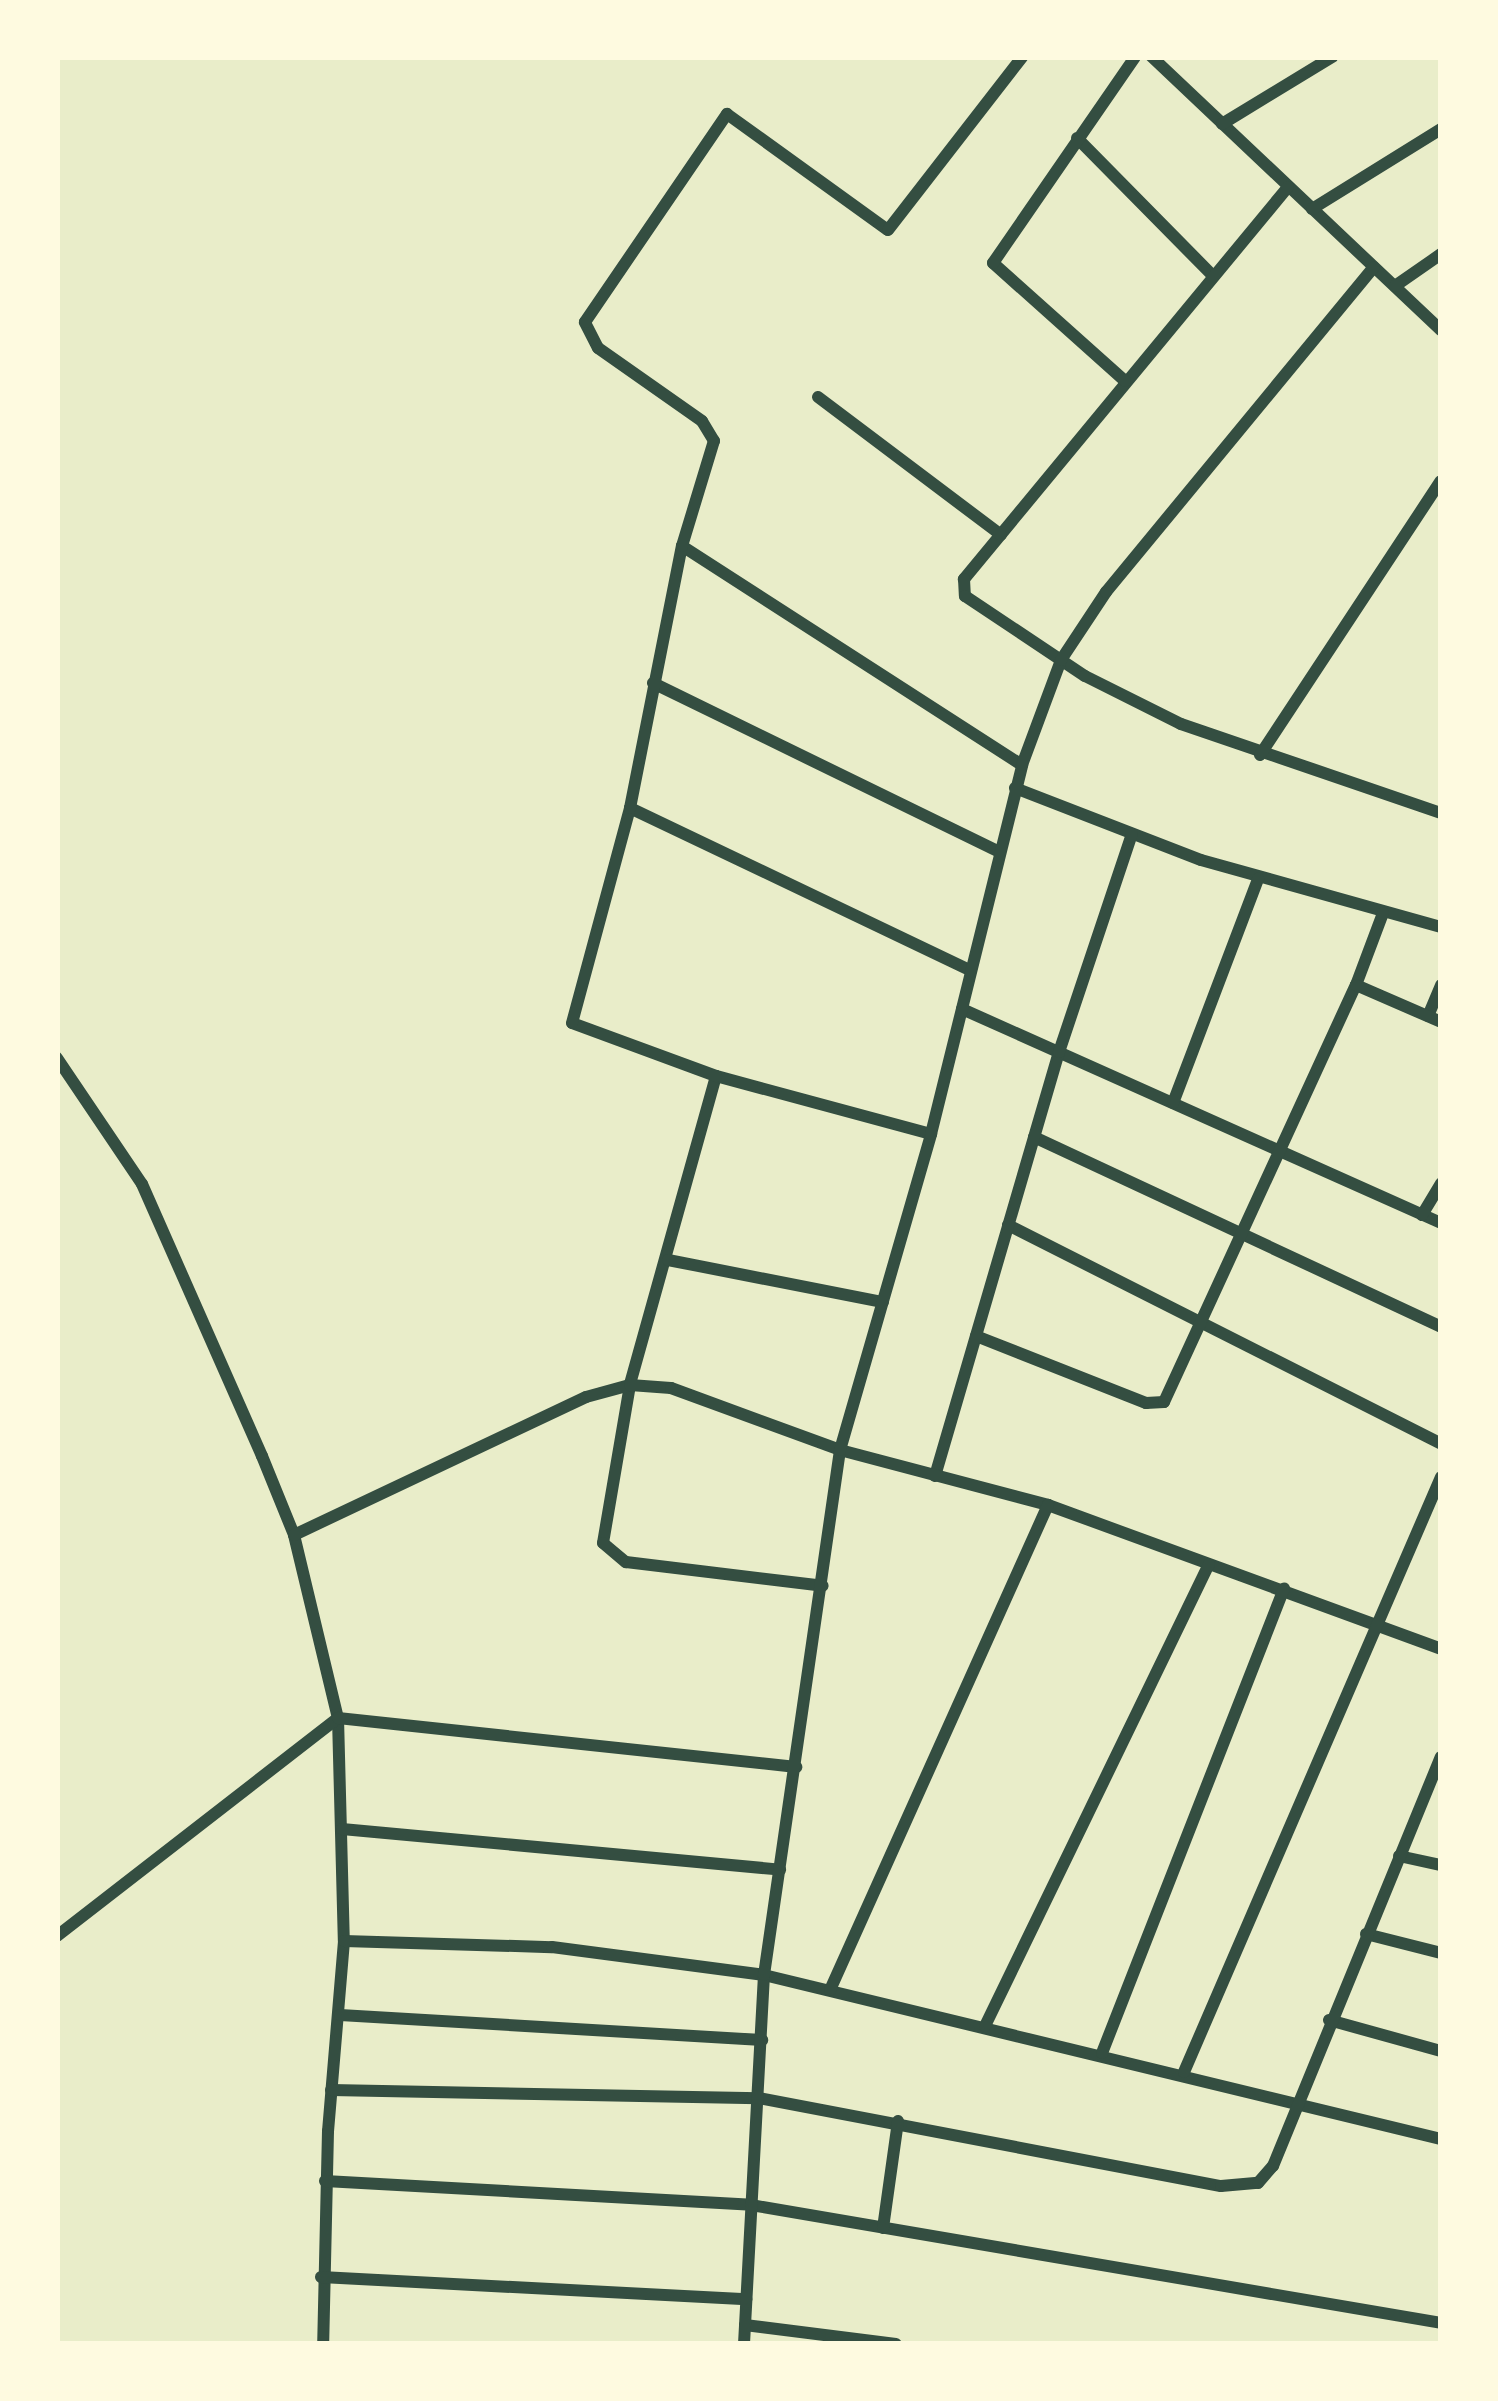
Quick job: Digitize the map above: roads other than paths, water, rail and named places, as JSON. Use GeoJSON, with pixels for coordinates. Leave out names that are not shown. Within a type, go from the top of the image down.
{"type":"FeatureCollection","features":[{"type":"Feature","properties":{"kind":"street"},"geometry":{"type":"LineString","coordinates":[[931,1134],[716,1076],[572,1023],[630,808],[652,682],[712,431],[598,348],[585,322],[685,165],[734,113],[888,230],[1022,57]]}},
{"type":"Feature","properties":{"kind":"street"},"geometry":{"type":"LineString","coordinates":[[1125,381],[1006,282],[993,262],[1135,57]]}},
{"type":"Feature","properties":{"kind":"street"},"geometry":{"type":"LineString","coordinates":[[1152,57],[1441,330]]}},
{"type":"Feature","properties":{"kind":"street"},"geometry":{"type":"LineString","coordinates":[[1222,124],[1332,57]]}},
{"type":"Feature","properties":{"kind":"street"},"geometry":{"type":"LineString","coordinates":[[1312,209],[1441,129]]}},
{"type":"Feature","properties":{"kind":"street"},"geometry":{"type":"LineString","coordinates":[[1077,138],[1213,276]]}},
{"type":"Feature","properties":{"kind":"street"},"geometry":{"type":"LineString","coordinates":[[1288,187],[964,580],[965,596],[1061,661],[1180,724],[1441,813]]}},
{"type":"Feature","properties":{"kind":"street"},"geometry":{"type":"LineString","coordinates":[[1395,286],[1441,254]]}},
{"type":"Feature","properties":{"kind":"street"},"geometry":{"type":"LineString","coordinates":[[744,2344],[764,1975],[840,1450],[931,1134],[1022,764],[1061,661],[1106,592],[1374,267]]}},
{"type":"Feature","properties":{"kind":"street"},"geometry":{"type":"LineString","coordinates":[[818,397],[1000,535]]}},
{"type":"Feature","properties":{"kind":"street"},"geometry":{"type":"LineString","coordinates":[[1261,755],[1441,481]]}},
{"type":"Feature","properties":{"kind":"street"},"geometry":{"type":"LineString","coordinates":[[682,546],[1022,764]]}},
{"type":"Feature","properties":{"kind":"street"},"geometry":{"type":"LineString","coordinates":[[652,682],[997,851]]}},
{"type":"Feature","properties":{"kind":"street"},"geometry":{"type":"LineString","coordinates":[[1015,788],[1258,879],[1441,928]]}},
{"type":"Feature","properties":{"kind":"street"},"geometry":{"type":"LineString","coordinates":[[630,808],[970,970]]}},
{"type":"Feature","properties":{"kind":"street"},"geometry":{"type":"LineString","coordinates":[[935,1476],[1059,1052],[1132,835]]}},
{"type":"Feature","properties":{"kind":"street"},"geometry":{"type":"LineString","coordinates":[[1173,1103],[1258,879]]}},
{"type":"Feature","properties":{"kind":"street"},"geometry":{"type":"LineString","coordinates":[[976,1336],[1156,1403],[1169,1396],[1237,1234],[1356,985],[1382,913]]}},
{"type":"Feature","properties":{"kind":"street"},"geometry":{"type":"LineString","coordinates":[[1356,985],[1434,1019],[1441,986]]}},
{"type":"Feature","properties":{"kind":"street"},"geometry":{"type":"LineString","coordinates":[[962,1009],[1441,1223]]}},
{"type":"Feature","properties":{"kind":"street"},"geometry":{"type":"LineString","coordinates":[[57,1058],[142,1184],[294,1535],[338,1718],[344,1940],[325,2181],[323,2344]]}},
{"type":"Feature","properties":{"kind":"street"},"geometry":{"type":"LineString","coordinates":[[716,1076],[630,1385],[603,1543],[614,1558],[823,1586]]}},
{"type":"Feature","properties":{"kind":"street"},"geometry":{"type":"LineString","coordinates":[[1034,1137],[1441,1328]]}},
{"type":"Feature","properties":{"kind":"street"},"geometry":{"type":"LineString","coordinates":[[1422,1215],[1441,1183]]}},
{"type":"Feature","properties":{"kind":"street"},"geometry":{"type":"LineString","coordinates":[[1008,1225],[1441,1444]]}},
{"type":"Feature","properties":{"kind":"street"},"geometry":{"type":"LineString","coordinates":[[668,1259],[883,1302]]}},
{"type":"Feature","properties":{"kind":"street"},"geometry":{"type":"LineString","coordinates":[[294,1535],[535,1419],[630,1385],[717,1400],[840,1450],[1048,1505],[1382,1623],[1441,1649]]}},
{"type":"Feature","properties":{"kind":"street"},"geometry":{"type":"LineString","coordinates":[[1184,2072],[1441,1478]]}},
{"type":"Feature","properties":{"kind":"street"},"geometry":{"type":"LineString","coordinates":[[830,1990],[1048,1505]]}},
{"type":"Feature","properties":{"kind":"street"},"geometry":{"type":"LineString","coordinates":[[985,2026],[1209,1564]]}},
{"type":"Feature","properties":{"kind":"street"},"geometry":{"type":"LineString","coordinates":[[1102,2053],[1284,1588]]}},
{"type":"Feature","properties":{"kind":"street"},"geometry":{"type":"LineString","coordinates":[[57,1936],[338,1718],[796,1767]]}},
{"type":"Feature","properties":{"kind":"street"},"geometry":{"type":"LineString","coordinates":[[331,2090],[759,2098],[1246,2186],[1273,2166],[1296,2098],[1441,1757]]}},
{"type":"Feature","properties":{"kind":"street"},"geometry":{"type":"LineString","coordinates":[[342,1829],[780,1870]]}},
{"type":"Feature","properties":{"kind":"street"},"geometry":{"type":"LineString","coordinates":[[1399,1856],[1441,1865]]}},
{"type":"Feature","properties":{"kind":"street"},"geometry":{"type":"LineString","coordinates":[[1366,1934],[1441,1954]]}},
{"type":"Feature","properties":{"kind":"street"},"geometry":{"type":"LineString","coordinates":[[344,1940],[552,1947],[764,1975],[1296,2098],[1441,2139]]}},
{"type":"Feature","properties":{"kind":"street"},"geometry":{"type":"LineString","coordinates":[[340,2014],[762,2040]]}},
{"type":"Feature","properties":{"kind":"street"},"geometry":{"type":"LineString","coordinates":[[1329,2020],[1441,2051]]}},
{"type":"Feature","properties":{"kind":"street"},"geometry":{"type":"LineString","coordinates":[[883,2228],[898,2121]]}},
{"type":"Feature","properties":{"kind":"street"},"geometry":{"type":"LineString","coordinates":[[325,2181],[751,2205],[1441,2323]]}},
{"type":"Feature","properties":{"kind":"street"},"geometry":{"type":"LineString","coordinates":[[321,2277],[746,2300]]}},
{"type":"Feature","properties":{"kind":"street"},"geometry":{"type":"LineString","coordinates":[[745,2325],[896,2344]]}}]}
